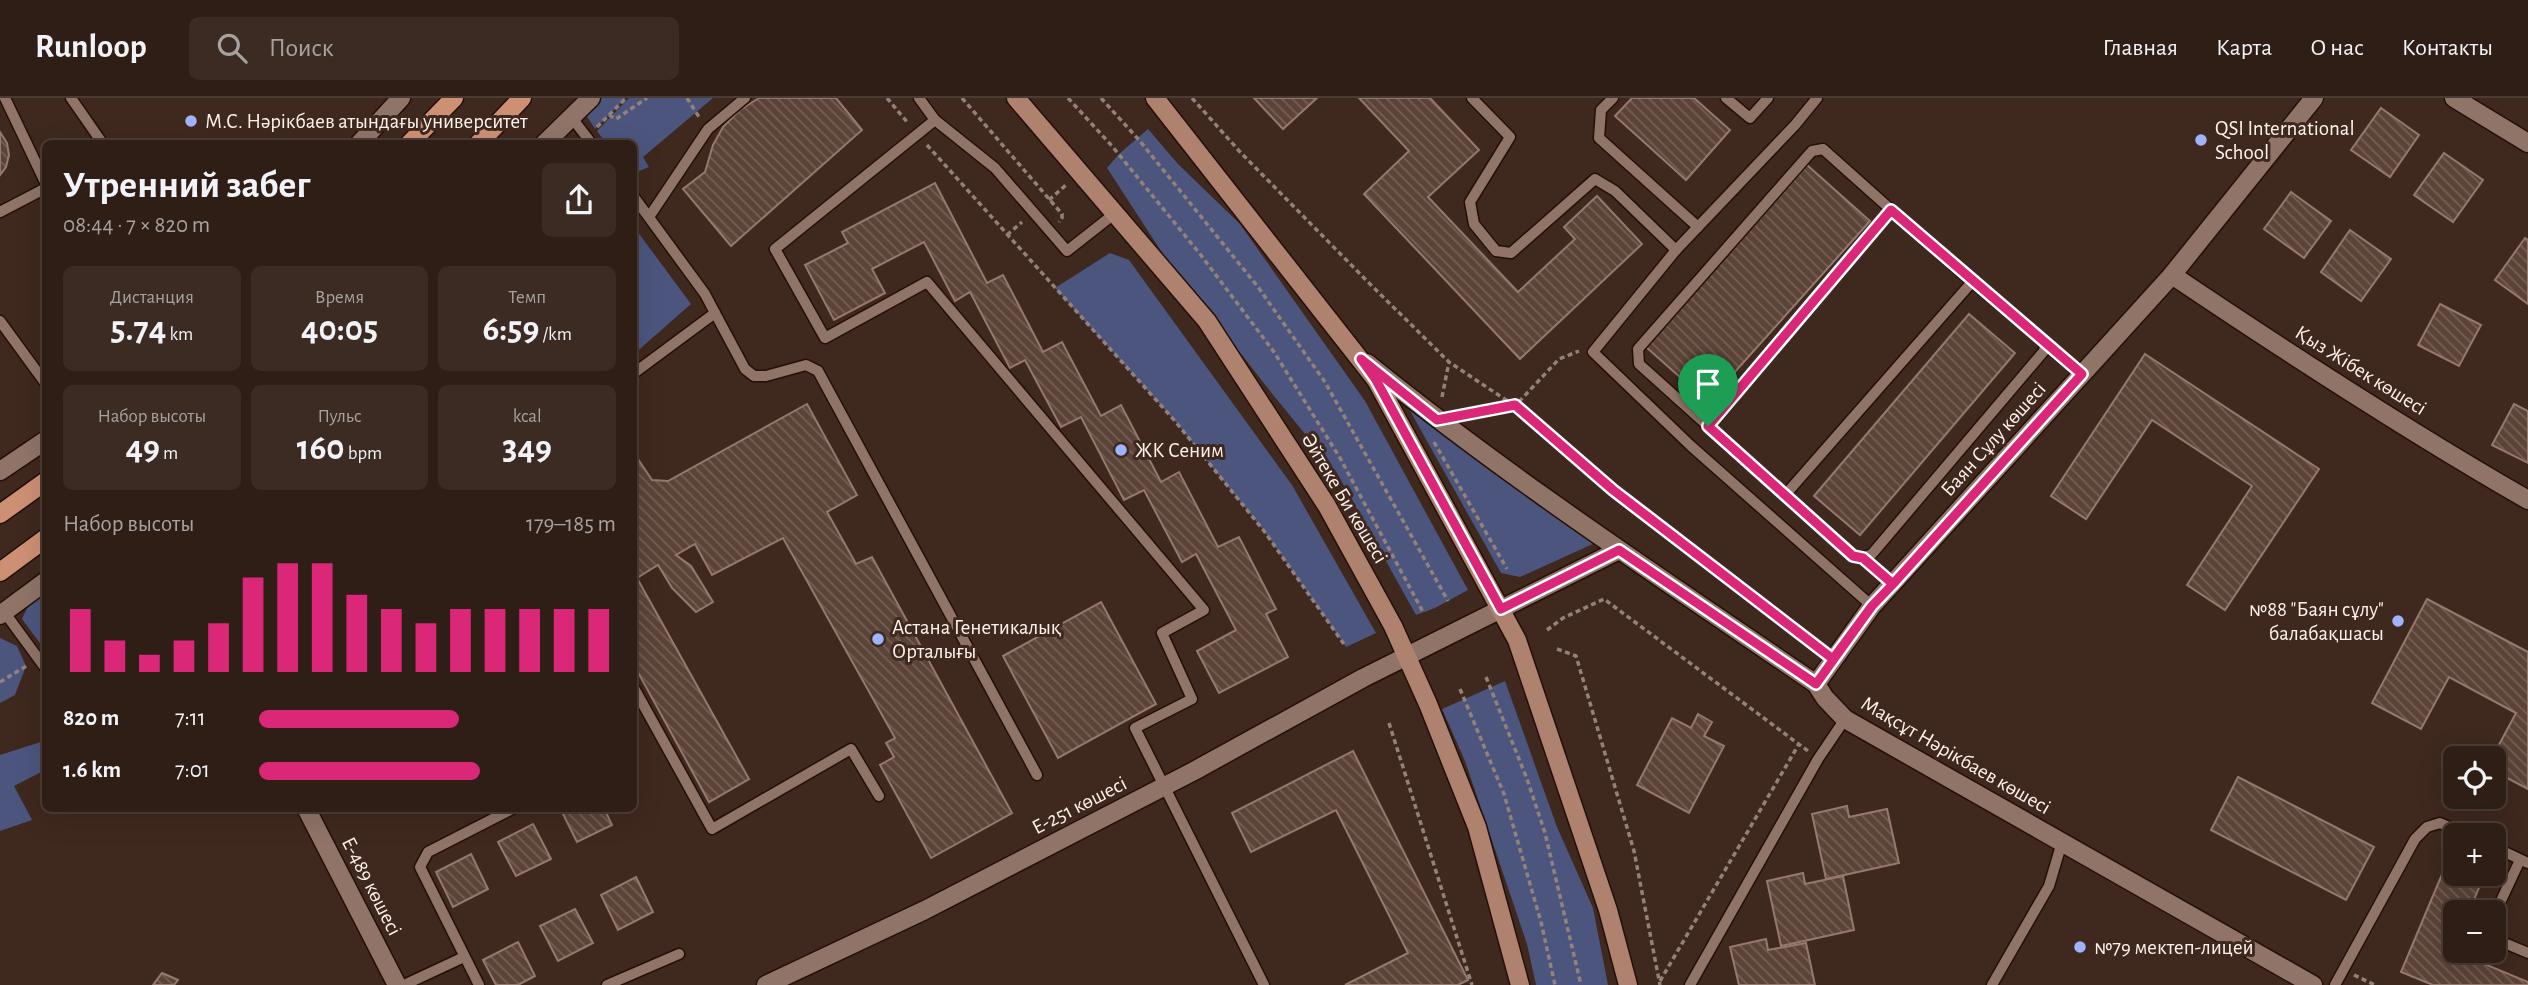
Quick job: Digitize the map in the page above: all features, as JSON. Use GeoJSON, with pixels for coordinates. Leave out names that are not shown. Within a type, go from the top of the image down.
{"type":"FeatureCollection","features":[{"type":"Feature","properties":{"kind":"main road"},"geometry":{"type":"LineString","coordinates":[[413,140],[454,98]]}},
{"type":"Feature","properties":{"kind":"main road"},"geometry":{"type":"LineString","coordinates":[[482,140],[522,98]]}},
{"type":"Feature","properties":{"kind":"main road"},"geometry":{"type":"LineString","coordinates":[[0,514],[42,484]]}},
{"type":"Feature","properties":{"kind":"main road"},"geometry":{"type":"LineString","coordinates":[[0,572],[42,541]]}},
{"type":"Feature","properties":{"kind":"street"},"geometry":{"type":"LineString","coordinates":[[363,140],[401,98]]}},
{"type":"Feature","properties":{"kind":"street"},"geometry":{"type":"LineString","coordinates":[[548,140],[591,98]]}},
{"type":"Feature","properties":{"kind":"street","name":"Әйтеке Би көшесі"},"geometry":{"type":"LineString","coordinates":[[1016,98],[1214,333],[1327,506],[1408,656],[1477,827],[1520,985]]}},
{"type":"Feature","properties":{"kind":"street"},"geometry":{"type":"LineString","coordinates":[[1155,98],[1376,380],[1501,609],[1517,640],[1608,911],[1628,985]]}},
{"type":"Feature","properties":{"kind":"street","name":"Баян Сұлу көшесі"},"geometry":{"type":"LineString","coordinates":[[1816,684],[1872,606],[2172,275],[2315,98]]}},
{"type":"Feature","properties":{"kind":"street"},"geometry":{"type":"LineString","coordinates":[[2454,98],[2528,143]]}},
{"type":"Feature","properties":{"kind":"street","name":"Қыз Жібек көшесі"},"geometry":{"type":"LineString","coordinates":[[2172,275],[2444,451],[2528,500]]}},
{"type":"Feature","properties":{"kind":"street","name":"Мақсұт Нәрікбаев көшесі"},"geometry":{"type":"LineString","coordinates":[[1361,359],[1437,420],[1619,550],[1816,684],[1845,719],[2313,985]]}},
{"type":"Feature","properties":{"kind":"street"},"geometry":{"type":"LineString","coordinates":[[0,471],[42,443]]}},
{"type":"Feature","properties":{"kind":"street","name":"Е-251 көшесі"},"geometry":{"type":"LineString","coordinates":[[766,985],[925,910],[1164,786],[1363,678],[1619,550]]}},
{"type":"Feature","properties":{"kind":"street"},"geometry":{"type":"LineString","coordinates":[[2,614],[42,584]]}},
{"type":"Feature","properties":{"kind":"street","name":"Е-489 көшесі"},"geometry":{"type":"LineString","coordinates":[[308,812],[397,985]]}},
{"type":"Feature","properties":{"kind":"lane"},"geometry":{"type":"LineString","coordinates":[[5,98],[42,177]]}},
{"type":"Feature","properties":{"kind":"lane"},"geometry":{"type":"LineString","coordinates":[[71,98],[100,140]]}},
{"type":"Feature","properties":{"kind":"lane"},"geometry":{"type":"LineString","coordinates":[[649,217],[708,130],[745,98]]}},
{"type":"Feature","properties":{"kind":"lane"},"geometry":{"type":"LineString","coordinates":[[919,98],[935,120],[995,168],[1068,251],[1114,214]]}},
{"type":"Feature","properties":{"kind":"lane"},"geometry":{"type":"LineString","coordinates":[[1472,98],[1510,136],[1470,202],[1474,224],[1496,251],[1511,253],[1595,179],[1615,191],[1676,250]]}},
{"type":"Feature","properties":{"kind":"lane"},"geometry":{"type":"LineString","coordinates":[[1614,98],[1601,110],[1599,138],[1698,227]]}},
{"type":"Feature","properties":{"kind":"lane"},"geometry":{"type":"LineString","coordinates":[[1726,98],[1750,118],[1768,98]]}},
{"type":"Feature","properties":{"kind":"lane"},"geometry":{"type":"LineString","coordinates":[[1817,98],[1676,250],[1593,352],[1691,446],[1872,606]]}},
{"type":"Feature","properties":{"kind":"lane"},"geometry":{"type":"LineString","coordinates":[[572,117],[590,140]]}},
{"type":"Feature","properties":{"kind":"lane"},"geometry":{"type":"LineString","coordinates":[[935,120],[775,248],[825,338],[927,282],[1204,610],[1162,633],[1192,699],[1135,728],[1264,985]]}},
{"type":"Feature","properties":{"kind":"lane"},"geometry":{"type":"LineString","coordinates":[[1893,584],[1863,558],[1853,556],[1639,364],[1638,349],[1812,151],[1823,149],[1972,282],[2082,374]]}},
{"type":"Feature","properties":{"kind":"lane"},"geometry":{"type":"LineString","coordinates":[[0,212],[42,188]]}},
{"type":"Feature","properties":{"kind":"lane"},"geometry":{"type":"LineString","coordinates":[[637,201],[705,294],[745,369],[754,376],[766,376],[806,365],[818,371],[1037,775]]}},
{"type":"Feature","properties":{"kind":"lane"},"geometry":{"type":"LineString","coordinates":[[1708,426],[1891,210]]}},
{"type":"Feature","properties":{"kind":"lane"},"geometry":{"type":"LineString","coordinates":[[1786,494],[1972,282]]}},
{"type":"Feature","properties":{"kind":"lane"},"geometry":{"type":"LineString","coordinates":[[637,371],[715,313]]}},
{"type":"Feature","properties":{"kind":"lane"},"geometry":{"type":"LineString","coordinates":[[0,321],[42,379]]}},
{"type":"Feature","properties":{"kind":"lane"},"geometry":{"type":"LineString","coordinates":[[1863,558],[1872,554],[2044,351],[2045,344]]}},
{"type":"Feature","properties":{"kind":"lane"},"geometry":{"type":"LineString","coordinates":[[2,614],[42,664]]}},
{"type":"Feature","properties":{"kind":"lane"},"geometry":{"type":"LineString","coordinates":[[637,693],[712,830],[851,749],[879,796]]}},
{"type":"Feature","properties":{"kind":"lane"},"geometry":{"type":"LineString","coordinates":[[1690,985],[1818,759],[1845,719]]}},
{"type":"Feature","properties":{"kind":"lane"},"geometry":{"type":"LineString","coordinates":[[479,985],[420,867],[428,852],[506,812]]}},
{"type":"Feature","properties":{"kind":"lane"},"geometry":{"type":"LineString","coordinates":[[2335,985],[2415,839],[2427,827],[2443,824]]}},
{"type":"Feature","properties":{"kind":"lane"},"geometry":{"type":"LineString","coordinates":[[1992,985],[2049,886],[2062,842]]}},
{"type":"Feature","properties":{"kind":"lane"},"geometry":{"type":"LineString","coordinates":[[2502,900],[2524,861],[2506,853]]}},
{"type":"Feature","properties":{"kind":"lane"},"geometry":{"type":"LineString","coordinates":[[2506,944],[2528,953]]}},
{"type":"Feature","properties":{"kind":"lane"},"geometry":{"type":"LineString","coordinates":[[607,985],[679,954]]}},
{"type":"Feature","properties":{"kind":"lane"},"geometry":{"type":"LineString","coordinates":[[404,985],[464,957]]}},
{"type":"Feature","properties":{"kind":"path"},"geometry":{"type":"LineString","coordinates":[[590,140],[626,98]]}},
{"type":"Feature","properties":{"kind":"path"},"geometry":{"type":"LineString","coordinates":[[609,115],[616,119],[647,98]]}},
{"type":"Feature","properties":{"kind":"path"},"geometry":{"type":"LineString","coordinates":[[687,98],[708,130]]}},
{"type":"Feature","properties":{"kind":"path"},"geometry":{"type":"LineString","coordinates":[[887,98],[1175,421],[1264,531],[1346,647]]}},
{"type":"Feature","properties":{"kind":"path"},"geometry":{"type":"LineString","coordinates":[[962,98],[1062,214],[1062,218],[1049,232]]}},
{"type":"Feature","properties":{"kind":"path"},"geometry":{"type":"LineString","coordinates":[[1069,98],[1200,254],[1274,352],[1340,458],[1423,612]]}},
{"type":"Feature","properties":{"kind":"path"},"geometry":{"type":"LineString","coordinates":[[1101,98],[1139,139],[1258,287],[1325,382],[1448,601]]}},
{"type":"Feature","properties":{"kind":"path"},"geometry":{"type":"LineString","coordinates":[[1192,98],[1241,153],[1351,266],[1449,362],[1515,405],[1613,490],[1833,659]]}},
{"type":"Feature","properties":{"kind":"path"},"geometry":{"type":"LineString","coordinates":[[1032,212],[1079,174]]}},
{"type":"Feature","properties":{"kind":"path"},"geometry":{"type":"LineString","coordinates":[[1007,234],[1017,226]]}},
{"type":"Feature","properties":{"kind":"path"},"geometry":{"type":"LineString","coordinates":[[1437,420],[1515,405],[1559,359],[1576,351],[1593,352]]}},
{"type":"Feature","properties":{"kind":"path"},"geometry":{"type":"LineString","coordinates":[[1449,362],[1433,440],[1507,569]]}},
{"type":"Feature","properties":{"kind":"path"},"geometry":{"type":"LineString","coordinates":[[1547,630],[1563,618],[1604,598],[1818,759]]}},
{"type":"Feature","properties":{"kind":"path"},"geometry":{"type":"LineString","coordinates":[[1557,649],[1576,656],[1634,851],[1659,984]]}},
{"type":"Feature","properties":{"kind":"path"},"geometry":{"type":"LineString","coordinates":[[0,682],[38,659]]}},
{"type":"Feature","properties":{"kind":"path"},"geometry":{"type":"LineString","coordinates":[[1486,677],[1527,779],[1545,833],[1581,985]]}},
{"type":"Feature","properties":{"kind":"path"},"geometry":{"type":"LineString","coordinates":[[1460,689],[1504,794],[1541,922],[1555,985]]}},
{"type":"Feature","properties":{"kind":"path"},"geometry":{"type":"LineString","coordinates":[[1389,723],[1472,985]]}},
{"type":"Feature","properties":{"kind":"path"},"geometry":{"type":"LineString","coordinates":[[1659,984],[1799,744]]}},
{"type":"Feature","properties":{"kind":"path"},"geometry":{"type":"LineString","coordinates":[[2343,970],[2375,985]]}},
{"type":"Feature","properties":{"kind":"shaded area"},"geometry":{"type":"Polygon","coordinates":[[[602,98],[626,98],[595,129],[586,115],[602,98]]]}},
{"type":"Feature","properties":{"kind":"shaded area"},"geometry":{"type":"Polygon","coordinates":[[[629,98],[713,98],[643,157],[649,167],[637,172],[637,140],[604,140],[597,131],[629,98]]]}},
{"type":"Feature","properties":{"kind":"shaded area"},"geometry":{"type":"Polygon","coordinates":[[[1148,129],[1178,164],[1240,224],[1365,401],[1468,590],[1416,615],[1337,473],[1163,254],[1107,168],[1148,129]]]}},
{"type":"Feature","properties":{"kind":"shaded area"},"geometry":{"type":"Polygon","coordinates":[[[637,231],[691,304],[637,351],[637,231]]]}},
{"type":"Feature","properties":{"kind":"shaded area"},"geometry":{"type":"Polygon","coordinates":[[[1110,253],[1129,260],[1292,485],[1376,633],[1346,647],[1264,531],[1175,421],[1055,288],[1110,253]]]}},
{"type":"Feature","properties":{"kind":"shaded area"},"geometry":{"type":"Polygon","coordinates":[[[1409,409],[1436,425],[1595,543],[1520,577],[1501,573],[1409,409]]]}},
{"type":"Feature","properties":{"kind":"shaded area"},"geometry":{"type":"Polygon","coordinates":[[[42,596],[42,646],[22,619],[28,606],[42,596]]]}},
{"type":"Feature","properties":{"kind":"shaded area"},"geometry":{"type":"Polygon","coordinates":[[[0,638],[17,646],[26,666],[15,695],[0,703],[0,638]]]}},
{"type":"Feature","properties":{"kind":"shaded area"},"geometry":{"type":"Polygon","coordinates":[[[1505,681],[1557,827],[1593,908],[1608,985],[1536,985],[1527,944],[1465,761],[1442,709],[1505,681]]]}},
{"type":"Feature","properties":{"kind":"shaded area"},"geometry":{"type":"Polygon","coordinates":[[[42,743],[42,772],[14,786],[32,820],[0,831],[0,755],[42,743]]]}},
{"type":"Feature","properties":{"kind":"building"},"geometry":{"type":"Polygon","coordinates":[[[759,98],[836,98],[862,130],[731,246],[683,189],[705,172],[713,145],[723,127],[740,110],[759,98]]]}},
{"type":"Feature","properties":{"kind":"building"},"geometry":{"type":"Polygon","coordinates":[[[1254,98],[1317,98],[1283,129],[1254,98]]]}},
{"type":"Feature","properties":{"kind":"building"},"geometry":{"type":"Polygon","coordinates":[[[1359,98],[1430,98],[1479,150],[1428,197],[1518,292],[1575,239],[1564,227],[1597,196],[1642,244],[1520,359],[1364,194],[1409,151],[1359,98]]]}},
{"type":"Feature","properties":{"kind":"building"},"geometry":{"type":"Polygon","coordinates":[[[1632,98],[1694,98],[1730,130],[1686,180],[1615,116],[1632,98]]]}},
{"type":"Feature","properties":{"kind":"building"},"geometry":{"type":"Polygon","coordinates":[[[2381,108],[2419,135],[2390,177],[2351,150],[2381,108]]]}},
{"type":"Feature","properties":{"kind":"building"},"geometry":{"type":"Polygon","coordinates":[[[0,132],[7,143],[9,155],[6,167],[0,175],[0,132]]]}},
{"type":"Feature","properties":{"kind":"building"},"geometry":{"type":"Polygon","coordinates":[[[2444,153],[2483,180],[2453,222],[2414,195],[2444,153]]]}},
{"type":"Feature","properties":{"kind":"building"},"geometry":{"type":"Polygon","coordinates":[[[1807,165],[1870,221],[1708,402],[1646,347],[1807,165]]]}},
{"type":"Feature","properties":{"kind":"building","name":"ЖК Сеним"},"geometry":{"type":"Polygon","coordinates":[[[935,183],[987,283],[1003,275],[1043,352],[1062,342],[1101,416],[1121,405],[1161,482],[1179,472],[1218,547],[1239,537],[1276,609],[1266,614],[1288,657],[1219,693],[1197,651],[1236,630],[1196,554],[1182,562],[1144,490],[1124,500],[1081,417],[1061,427],[1025,360],[1010,368],[970,292],[955,301],[924,242],[872,269],[885,293],[834,320],[805,265],[848,243],[842,232],[935,183]]]}},
{"type":"Feature","properties":{"kind":"building"},"geometry":{"type":"Polygon","coordinates":[[[2291,192],[2331,221],[2304,258],[2264,229],[2291,192]]]}},
{"type":"Feature","properties":{"kind":"building"},"geometry":{"type":"Polygon","coordinates":[[[2350,230],[2391,259],[2361,301],[2321,272],[2350,230]]]}},
{"type":"Feature","properties":{"kind":"building"},"geometry":{"type":"Polygon","coordinates":[[[2525,238],[2528,240],[2528,304],[2495,280],[2525,238]]]}},
{"type":"Feature","properties":{"kind":"building"},"geometry":{"type":"Polygon","coordinates":[[[2440,304],[2481,325],[2459,366],[2418,345],[2440,304]]]}},
{"type":"Feature","properties":{"kind":"building"},"geometry":{"type":"Polygon","coordinates":[[[1969,314],[2015,353],[1860,535],[1814,496],[1969,314]]]}},
{"type":"Feature","properties":{"kind":"building"},"geometry":{"type":"Polygon","coordinates":[[[2145,354],[2319,469],[2225,610],[2187,585],[2252,486],[2152,420],[2086,519],[2051,496],[2145,354]]]}},
{"type":"Feature","properties":{"kind":"building","name":"Астана Генетикалық Орталығы"},"geometry":{"type":"Polygon","coordinates":[[[807,404],[857,495],[827,512],[856,564],[872,557],[1012,813],[931,858],[880,765],[894,757],[886,743],[895,738],[783,538],[712,575],[695,544],[676,555],[691,566],[713,602],[696,612],[672,588],[658,565],[637,578],[637,458],[652,480],[668,481],[807,404]]]}},
{"type":"Feature","properties":{"kind":"building"},"geometry":{"type":"Polygon","coordinates":[[[2514,404],[2528,411],[2528,463],[2492,445],[2514,404]]]}},
{"type":"Feature","properties":{"kind":"building","name":"Астана Генетикалық Орталығы"},"geometry":{"type":"Polygon","coordinates":[[[637,578],[749,779],[709,802],[637,670],[637,578]]]}},
{"type":"Feature","properties":{"kind":"building"},"geometry":{"type":"Polygon","coordinates":[[[2427,599],[2528,652],[2528,789],[2506,777],[2506,746],[2498,746],[2516,713],[2449,677],[2421,729],[2372,703],[2427,599]]]}},
{"type":"Feature","properties":{"kind":"building"},"geometry":{"type":"Polygon","coordinates":[[[1101,602],[1156,704],[1058,758],[1003,656],[1101,602]]]}},
{"type":"Feature","properties":{"kind":"building"},"geometry":{"type":"Polygon","coordinates":[[[1698,714],[1712,722],[1704,736],[1724,746],[1689,813],[1637,785],[1672,718],[1691,728],[1698,714]]]}},
{"type":"Feature","properties":{"kind":"building"},"geometry":{"type":"Polygon","coordinates":[[[1353,751],[1468,980],[1458,985],[1345,985],[1408,953],[1336,810],[1251,852],[1232,813],[1353,751]]]}},
{"type":"Feature","properties":{"kind":"building"},"geometry":{"type":"Polygon","coordinates":[[[2238,777],[2374,847],[2346,900],[2211,830],[2238,777]]]}},
{"type":"Feature","properties":{"kind":"building"},"geometry":{"type":"Polygon","coordinates":[[[1847,806],[1849,817],[1887,809],[1899,863],[1826,879],[1812,814],[1847,806]]]}},
{"type":"Feature","properties":{"kind":"building"},"geometry":{"type":"Polygon","coordinates":[[[562,812],[606,812],[612,825],[577,842],[562,812]]]}},
{"type":"Feature","properties":{"kind":"building"},"geometry":{"type":"Polygon","coordinates":[[[533,824],[551,859],[516,876],[498,842],[533,824]]]}},
{"type":"Feature","properties":{"kind":"building"},"geometry":{"type":"Polygon","coordinates":[[[471,854],[488,889],[453,907],[436,872],[471,854]]]}},
{"type":"Feature","properties":{"kind":"building"},"geometry":{"type":"Polygon","coordinates":[[[2443,872],[2443,886],[2480,886],[2474,900],[2443,900],[2443,963],[2482,963],[2528,982],[2528,985],[2433,985],[2401,972],[2443,872]]]}},
{"type":"Feature","properties":{"kind":"building"},"geometry":{"type":"Polygon","coordinates":[[[1803,873],[1805,884],[1843,876],[1854,930],[1781,946],[1767,881],[1803,873]]]}},
{"type":"Feature","properties":{"kind":"building"},"geometry":{"type":"Polygon","coordinates":[[[636,877],[653,912],[618,930],[601,895],[636,877]]]}},
{"type":"Feature","properties":{"kind":"building"},"geometry":{"type":"Polygon","coordinates":[[[575,909],[593,943],[558,961],[540,926],[575,909]]]}},
{"type":"Feature","properties":{"kind":"building"},"geometry":{"type":"Polygon","coordinates":[[[1766,939],[1768,950],[1806,943],[1815,985],[1739,985],[1730,947],[1766,939]]]}},
{"type":"Feature","properties":{"kind":"building"},"geometry":{"type":"Polygon","coordinates":[[[518,942],[535,976],[518,985],[496,985],[483,960],[518,942]]]}},
{"type":"Feature","properties":{"kind":"building"},"geometry":{"type":"Polygon","coordinates":[[[162,973],[178,980],[174,985],[153,985],[162,973]]]}},
{"type":"Feature","properties":{"kind":"place","name":"М.С. Нәрікбаев атындағы университет"},"geometry":{"type":"Point","coordinates":[191,121]}},
{"type":"Feature","properties":{"kind":"place","name":"QSI International School"},"geometry":{"type":"Point","coordinates":[2201,140]}},
{"type":"Feature","properties":{"kind":"place","name":"ЖК Сеним"},"geometry":{"type":"Point","coordinates":[1121,450]}},
{"type":"Feature","properties":{"kind":"place","name":"№88 \"Баян сұлу\" балабақшасы"},"geometry":{"type":"Point","coordinates":[2398,621]}},
{"type":"Feature","properties":{"kind":"place","name":"Астана Генетикалық Орталығы"},"geometry":{"type":"Point","coordinates":[878,639]}},
{"type":"Feature","properties":{"kind":"place","name":"№79 мектеп-лицей"},"geometry":{"type":"Point","coordinates":[2080,947]}},
{"type":"Feature","properties":{"kind":"route"},"geometry":{"type":"LineString","coordinates":[[1708,426],[1853,556],[1863,558],[1893,584],[1872,606],[1816,684],[1619,550],[1501,609],[1376,380],[1361,359],[1437,420],[1515,405],[1613,490],[1833,659],[1872,606],[1893,584],[2082,374],[1891,210],[1708,426]]}}]}
